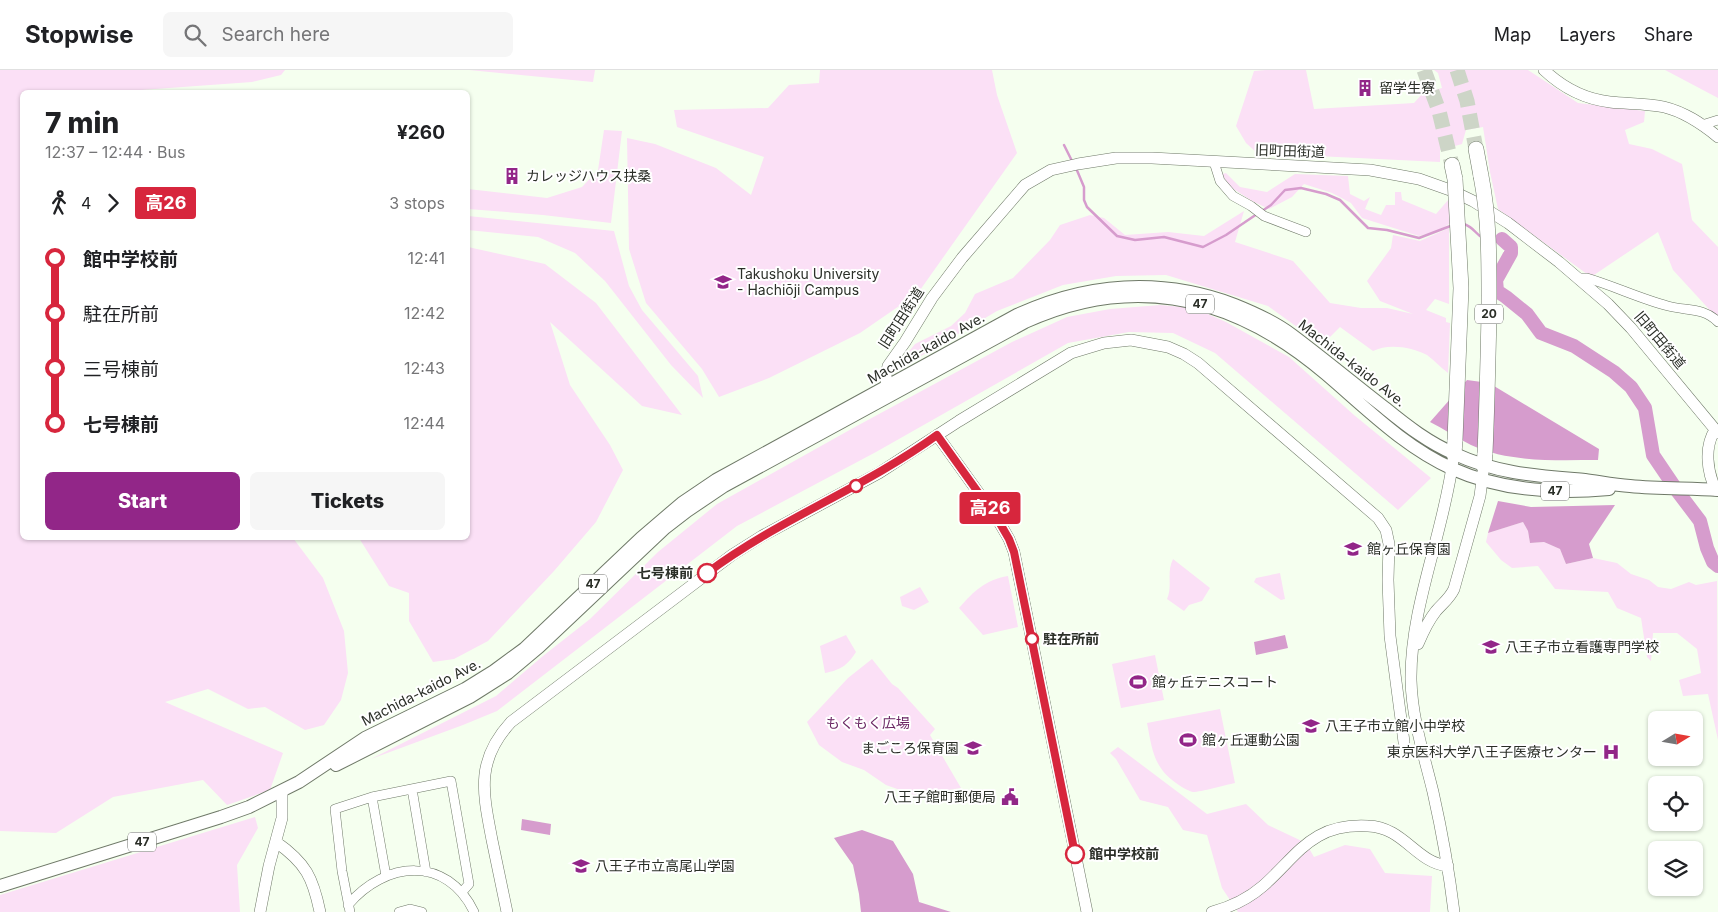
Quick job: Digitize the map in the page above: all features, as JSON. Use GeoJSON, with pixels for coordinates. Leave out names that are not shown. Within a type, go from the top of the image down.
{"type":"FeatureCollection","features":[{"type":"Feature","properties":{"kind":"highway","name":"20"},"geometry":{"type":"LineString","coordinates":[[1476,149],[1488,222],[1490,254],[1488,391],[1483,466]]}},
{"type":"Feature","properties":{"kind":"highway","name":"20"},"geometry":{"type":"LineString","coordinates":[[1454,172],[1461,288],[1454,454]]}},
{"type":"Feature","properties":{"kind":"main road","name":"Machida-kaido Ave."},"geometry":{"type":"LineString","coordinates":[[0,886],[221,817],[257,803],[299,782],[365,738],[435,710],[510,660],[568,614],[695,494],[724,476],[886,392],[1017,315],[1050,302],[1084,292],[1120,287],[1174,289],[1210,296],[1226,302],[1275,324],[1298,339],[1414,431],[1454,454],[1483,466],[1531,476],[1628,486],[1717,491]]}},
{"type":"Feature","properties":{"kind":"street"},"geometry":{"type":"LineString","coordinates":[[1544,70],[1568,88],[1590,98],[1607,102],[1665,108],[1685,115],[1718,137]]}},
{"type":"Feature","properties":{"kind":"street"},"geometry":{"type":"LineString","coordinates":[[1702,125],[1718,120]]}},
{"type":"Feature","properties":{"kind":"street","name":"旧町田街道"},"geometry":{"type":"LineString","coordinates":[[886,392],[886,372],[891,360],[905,342],[932,298],[955,266],[1021,189],[1037,177],[1062,167],[1102,159],[1131,158],[1362,169],[1419,179],[1457,194],[1495,215],[1579,278],[1608,304],[1631,328],[1716,431]]}},
{"type":"Feature","properties":{"kind":"street"},"geometry":{"type":"LineString","coordinates":[[1214,162],[1220,181],[1233,196],[1264,216],[1306,232]]}},
{"type":"Feature","properties":{"kind":"street"},"geometry":{"type":"LineString","coordinates":[[1579,278],[1587,278],[1669,306],[1704,312],[1718,322]]}},
{"type":"Feature","properties":{"kind":"street"},"geometry":{"type":"LineString","coordinates":[[507,912],[486,808],[484,784],[486,767],[492,752],[498,739],[511,722],[732,555],[762,536],[879,473],[1071,353],[1104,343],[1131,340],[1168,347],[1184,354],[1198,363],[1378,518],[1386,530],[1390,544],[1388,580],[1390,636],[1404,742]]}},
{"type":"Feature","properties":{"kind":"street"},"geometry":{"type":"LineString","coordinates":[[1716,431],[1710,438],[1708,452],[1711,478],[1717,491]]}},
{"type":"Feature","properties":{"kind":"street"},"geometry":{"type":"LineString","coordinates":[[937,435],[998,520],[1014,552],[1087,912]]}},
{"type":"Feature","properties":{"kind":"street"},"geometry":{"type":"LineString","coordinates":[[1454,454],[1421,600],[1411,679],[1416,727],[1445,842],[1454,912]]}},
{"type":"Feature","properties":{"kind":"street"},"geometry":{"type":"LineString","coordinates":[[1413,654],[1429,621],[1437,610],[1450,598],[1454,589],[1480,496],[1483,466]]}},
{"type":"Feature","properties":{"kind":"street"},"geometry":{"type":"LineString","coordinates":[[349,908],[342,871],[335,809],[372,797],[451,781],[469,884],[462,892]]}},
{"type":"Feature","properties":{"kind":"street"},"geometry":{"type":"LineString","coordinates":[[412,789],[426,872]]}},
{"type":"Feature","properties":{"kind":"street"},"geometry":{"type":"LineString","coordinates":[[260,912],[269,866],[282,818],[282,791]]}},
{"type":"Feature","properties":{"kind":"street"},"geometry":{"type":"LineString","coordinates":[[372,797],[386,876]]}},
{"type":"Feature","properties":{"kind":"street"},"geometry":{"type":"LineString","coordinates":[[1212,912],[1231,906],[1253,894],[1269,881],[1301,848],[1312,839],[1332,828],[1356,825],[1385,828],[1398,835],[1412,848],[1434,862],[1448,866]]}},
{"type":"Feature","properties":{"kind":"street"},"geometry":{"type":"LineString","coordinates":[[276,842],[301,863],[310,876],[320,912]]}},
{"type":"Feature","properties":{"kind":"street"},"geometry":{"type":"LineString","coordinates":[[349,908],[364,889],[386,876],[411,870],[426,872],[448,880],[462,892],[474,912]]}},
{"type":"Feature","properties":{"kind":"street"},"geometry":{"type":"LineString","coordinates":[[399,912],[410,910],[422,912]]}},
{"type":"Feature","properties":{"kind":"green space"},"geometry":{"type":"Polygon","coordinates":[[[0,70],[285,70],[281,75],[252,82],[141,90],[20,90],[20,540],[294,540],[323,578],[344,631],[348,673],[341,700],[324,725],[305,730],[265,707],[248,709],[208,689],[165,702],[283,753],[270,790],[227,805],[203,780],[113,797],[56,833],[0,831],[0,70]]]}},
{"type":"Feature","properties":{"kind":"green space"},"geometry":{"type":"Polygon","coordinates":[[[469,70],[595,70],[593,82],[469,70]]]}},
{"type":"Feature","properties":{"kind":"green space"},"geometry":{"type":"Polygon","coordinates":[[[820,70],[992,70],[997,95],[1017,153],[918,293],[860,333],[769,378],[719,397],[702,369],[646,303],[629,249],[627,138],[655,144],[716,168],[751,195],[764,157],[677,127],[674,110],[768,108],[789,85],[819,83],[820,70]]]}},
{"type":"Feature","properties":{"kind":"green space"},"geometry":{"type":"Polygon","coordinates":[[[1306,70],[1314,109],[1414,103],[1423,93],[1442,88],[1438,73],[1434,70],[1528,70],[1578,103],[1645,111],[1644,122],[1625,130],[1629,144],[1652,149],[1682,164],[1692,220],[1718,247],[1718,319],[1673,270],[1658,232],[1591,277],[1498,209],[1483,127],[1466,130],[1462,144],[1440,150],[1440,162],[1257,153],[1246,143],[1236,126],[1254,71],[1306,70]]]}},
{"type":"Feature","properties":{"kind":"green space"},"geometry":{"type":"Polygon","coordinates":[[[1665,70],[1718,70],[1718,98],[1667,71],[1665,70]]]}},
{"type":"Feature","properties":{"kind":"green space"},"geometry":{"type":"Polygon","coordinates":[[[604,130],[622,131],[611,223],[470,209],[470,189],[547,198],[582,187],[598,170],[604,130]]]}},
{"type":"Feature","properties":{"kind":"green space"},"geometry":{"type":"Polygon","coordinates":[[[1226,173],[1240,187],[1267,192],[1295,174],[1348,176],[1350,194],[1364,201],[1370,197],[1365,209],[1381,215],[1386,205],[1395,205],[1395,192],[1401,192],[1402,200],[1436,214],[1449,199],[1452,222],[1440,230],[1419,236],[1362,218],[1351,203],[1332,193],[1304,184],[1292,197],[1269,209],[1252,201],[1229,186],[1222,174],[1226,173]]]}},
{"type":"Feature","properties":{"kind":"green space"},"geometry":{"type":"Polygon","coordinates":[[[1244,211],[1235,242],[1293,261],[1330,303],[1361,308],[1387,308],[1413,314],[1380,301],[1367,281],[1391,248],[1393,235],[1420,241],[1449,228],[1449,304],[1435,299],[1426,310],[1446,318],[1446,322],[1450,323],[1448,373],[1427,355],[1414,350],[1386,347],[1373,351],[1340,327],[1322,345],[1268,306],[1166,275],[1116,276],[1063,285],[997,311],[899,369],[898,365],[915,344],[951,326],[965,313],[975,294],[1013,278],[1050,240],[1060,225],[1090,215],[1104,218],[1125,235],[1168,232],[1204,236],[1244,211]]]}},
{"type":"Feature","properties":{"kind":"green space"},"geometry":{"type":"Polygon","coordinates":[[[470,216],[614,231],[629,286],[642,310],[698,376],[703,398],[671,365],[605,281],[575,253],[538,237],[470,230],[470,216]]]}},
{"type":"Feature","properties":{"kind":"green space"},"geometry":{"type":"Polygon","coordinates":[[[470,247],[545,264],[596,303],[682,415],[642,406],[550,322],[570,385],[610,445],[623,470],[596,522],[554,571],[488,641],[454,659],[433,662],[409,621],[409,593],[389,586],[360,540],[470,540],[470,247]]]}},
{"type":"Feature","properties":{"kind":"green space"},"geometry":{"type":"Polygon","coordinates":[[[1160,305],[1194,308],[1226,322],[1289,357],[1354,415],[1431,478],[1398,510],[1215,353],[1173,333],[1129,332],[1068,343],[876,452],[737,526],[497,711],[371,759],[496,696],[590,619],[658,552],[717,504],[1012,342],[1067,317],[1110,309],[1160,305]]]}},
{"type":"Feature","properties":{"kind":"green space"},"geometry":{"type":"Polygon","coordinates":[[[1523,522],[1528,531],[1530,543],[1544,542],[1560,549],[1566,564],[1593,558],[1617,563],[1631,574],[1649,580],[1658,587],[1671,589],[1689,582],[1696,585],[1717,581],[1718,740],[1708,694],[1683,696],[1679,680],[1701,673],[1697,649],[1677,633],[1653,633],[1651,661],[1647,657],[1641,618],[1617,608],[1608,592],[1555,589],[1538,566],[1512,568],[1501,560],[1486,542],[1488,533],[1523,522]]]}},
{"type":"Feature","properties":{"kind":"green space"},"geometry":{"type":"Polygon","coordinates":[[[1173,559],[1210,588],[1202,601],[1189,605],[1184,611],[1167,599],[1173,559]]]}},
{"type":"Feature","properties":{"kind":"green space"},"geometry":{"type":"Polygon","coordinates":[[[1280,573],[1285,599],[1281,600],[1254,582],[1256,578],[1280,573]]]}},
{"type":"Feature","properties":{"kind":"green space"},"geometry":{"type":"Polygon","coordinates":[[[1008,576],[1018,627],[983,635],[959,608],[986,583],[1008,576]]]}},
{"type":"Feature","properties":{"kind":"green space"},"geometry":{"type":"Polygon","coordinates":[[[920,587],[929,602],[914,610],[902,606],[900,597],[920,587]]]}},
{"type":"Feature","properties":{"kind":"green space"},"geometry":{"type":"Polygon","coordinates":[[[846,635],[856,652],[843,667],[825,673],[820,646],[846,635]]]}},
{"type":"Feature","properties":{"kind":"green space","name":"館ヶ丘テニスコート"},"geometry":{"type":"Polygon","coordinates":[[[1155,655],[1164,700],[1121,708],[1112,664],[1155,655]]]}},
{"type":"Feature","properties":{"kind":"green space","name":"もくもく広場"},"geometry":{"type":"Polygon","coordinates":[[[872,659],[892,684],[898,688],[935,729],[930,735],[961,788],[914,795],[886,785],[864,770],[842,762],[819,745],[807,722],[848,678],[872,659]]]}},
{"type":"Feature","properties":{"kind":"green space","name":"館ヶ丘運動公園"},"geometry":{"type":"Polygon","coordinates":[[[1220,709],[1235,783],[1193,792],[1180,786],[1168,777],[1158,764],[1152,749],[1147,723],[1220,709]]]}},
{"type":"Feature","properties":{"kind":"green space"},"geometry":{"type":"Polygon","coordinates":[[[1118,747],[1207,814],[1246,804],[1268,825],[1306,843],[1314,857],[1345,845],[1370,849],[1385,873],[1432,876],[1430,912],[1238,912],[1222,888],[1207,835],[1183,830],[1168,807],[1140,800],[1116,759],[1110,753],[1118,747]]]}},
{"type":"Feature","properties":{"kind":"green space"},"geometry":{"type":"Polygon","coordinates":[[[255,817],[258,828],[237,865],[240,912],[0,912],[0,895],[255,817]]]}},
{"type":"Feature","properties":{"kind":"shaded area"},"geometry":{"type":"Polygon","coordinates":[[[1467,380],[1489,383],[1599,449],[1598,460],[1550,460],[1501,455],[1471,445],[1430,422],[1467,380]]]}},
{"type":"Feature","properties":{"kind":"shaded area"},"geometry":{"type":"Polygon","coordinates":[[[1498,501],[1531,507],[1615,505],[1589,544],[1593,558],[1566,564],[1560,549],[1544,542],[1530,543],[1528,531],[1523,522],[1488,533],[1498,501]]]}},
{"type":"Feature","properties":{"kind":"shaded area"},"geometry":{"type":"Polygon","coordinates":[[[1285,635],[1288,648],[1256,655],[1254,642],[1285,635]]]}},
{"type":"Feature","properties":{"kind":"shaded area"},"geometry":{"type":"Polygon","coordinates":[[[522,819],[551,824],[550,835],[521,830],[522,819]]]}},
{"type":"Feature","properties":{"kind":"shaded area"},"geometry":{"type":"Polygon","coordinates":[[[862,830],[893,841],[913,874],[919,902],[951,912],[861,912],[853,865],[834,838],[862,830]]]}},
{"type":"Feature","properties":{"kind":"waterway"},"geometry":{"type":"LineString","coordinates":[[1064,145],[1072,161]]}},
{"type":"Feature","properties":{"kind":"waterway"},"geometry":{"type":"LineString","coordinates":[[1076,168],[1084,187],[1084,200],[1087,207],[1117,236],[1135,240],[1164,237],[1203,247],[1226,235],[1257,214]]}},
{"type":"Feature","properties":{"kind":"waterway"},"geometry":{"type":"LineString","coordinates":[[1262,211],[1271,205],[1285,190],[1301,188],[1326,194],[1340,200],[1368,228],[1387,230],[1419,238],[1453,225]]}},
{"type":"Feature","properties":{"kind":"waterway"},"geometry":{"type":"LineString","coordinates":[[1464,224],[1483,238]]}},
{"type":"Feature","properties":{"kind":"waterway"},"geometry":{"type":"LineString","coordinates":[[1493,239],[1502,239]]}},
{"type":"Feature","properties":{"kind":"waterway"},"geometry":{"type":"LineString","coordinates":[[1502,239],[1511,247],[1511,253],[1496,280],[1497,291],[1527,314],[1541,333],[1574,346],[1614,372],[1631,387],[1645,408],[1653,455],[1700,521],[1707,548],[1713,562],[1718,566]]}},
{"type":"Feature","properties":{"kind":"tunnel"},"geometry":{"type":"LineString","coordinates":[[1424,70],[1439,111],[1452,165]]}},
{"type":"Feature","properties":{"kind":"tunnel"},"geometry":{"type":"LineString","coordinates":[[1457,70],[1467,101],[1476,149]]}},
{"type":"Feature","properties":{"kind":"bus line","name":"高26"},"geometry":{"type":"LineString","coordinates":[[707,573],[750,543],[879,473],[937,435],[998,520],[1014,552],[1075,854]]}},
{"type":"Feature","properties":{"kind":"place","name":"留学生寮"},"geometry":{"type":"Point","coordinates":[1365,88]}},
{"type":"Feature","properties":{"kind":"place","name":"カレッジハウス扶桑"},"geometry":{"type":"Point","coordinates":[512,176]}},
{"type":"Feature","properties":{"kind":"place","name":"Takushoku University - Hachiōji Campus"},"geometry":{"type":"Point","coordinates":[723,282]}},
{"type":"Feature","properties":{"kind":"place","name":"館ヶ丘保育園"},"geometry":{"type":"Point","coordinates":[1353,549]}},
{"type":"Feature","properties":{"kind":"place","name":"七号棟前"},"geometry":{"type":"Point","coordinates":[707,573]}},
{"type":"Feature","properties":{"kind":"place","name":"駐在所前"},"geometry":{"type":"Point","coordinates":[1032,639]}},
{"type":"Feature","properties":{"kind":"place","name":"八王子市立看護専門学校"},"geometry":{"type":"Point","coordinates":[1491,647]}},
{"type":"Feature","properties":{"kind":"place","name":"館ヶ丘テニスコート"},"geometry":{"type":"Point","coordinates":[1138,682]}},
{"type":"Feature","properties":{"kind":"place","name":"八王子市立館小中学校"},"geometry":{"type":"Point","coordinates":[1311,726]}},
{"type":"Feature","properties":{"kind":"place","name":"館ヶ丘運動公園"},"geometry":{"type":"Point","coordinates":[1188,740]}},
{"type":"Feature","properties":{"kind":"place","name":"まごころ保育園"},"geometry":{"type":"Point","coordinates":[973,748]}},
{"type":"Feature","properties":{"kind":"place","name":"東京医科大学八王子医療センター"},"geometry":{"type":"Point","coordinates":[1611,752]}},
{"type":"Feature","properties":{"kind":"place","name":"八王子館町郵便局"},"geometry":{"type":"Point","coordinates":[1010,797]}},
{"type":"Feature","properties":{"kind":"place","name":"館中学校前"},"geometry":{"type":"Point","coordinates":[1075,854]}},
{"type":"Feature","properties":{"kind":"place","name":"八王子市立高尾山学園"},"geometry":{"type":"Point","coordinates":[581,866]}}]}
